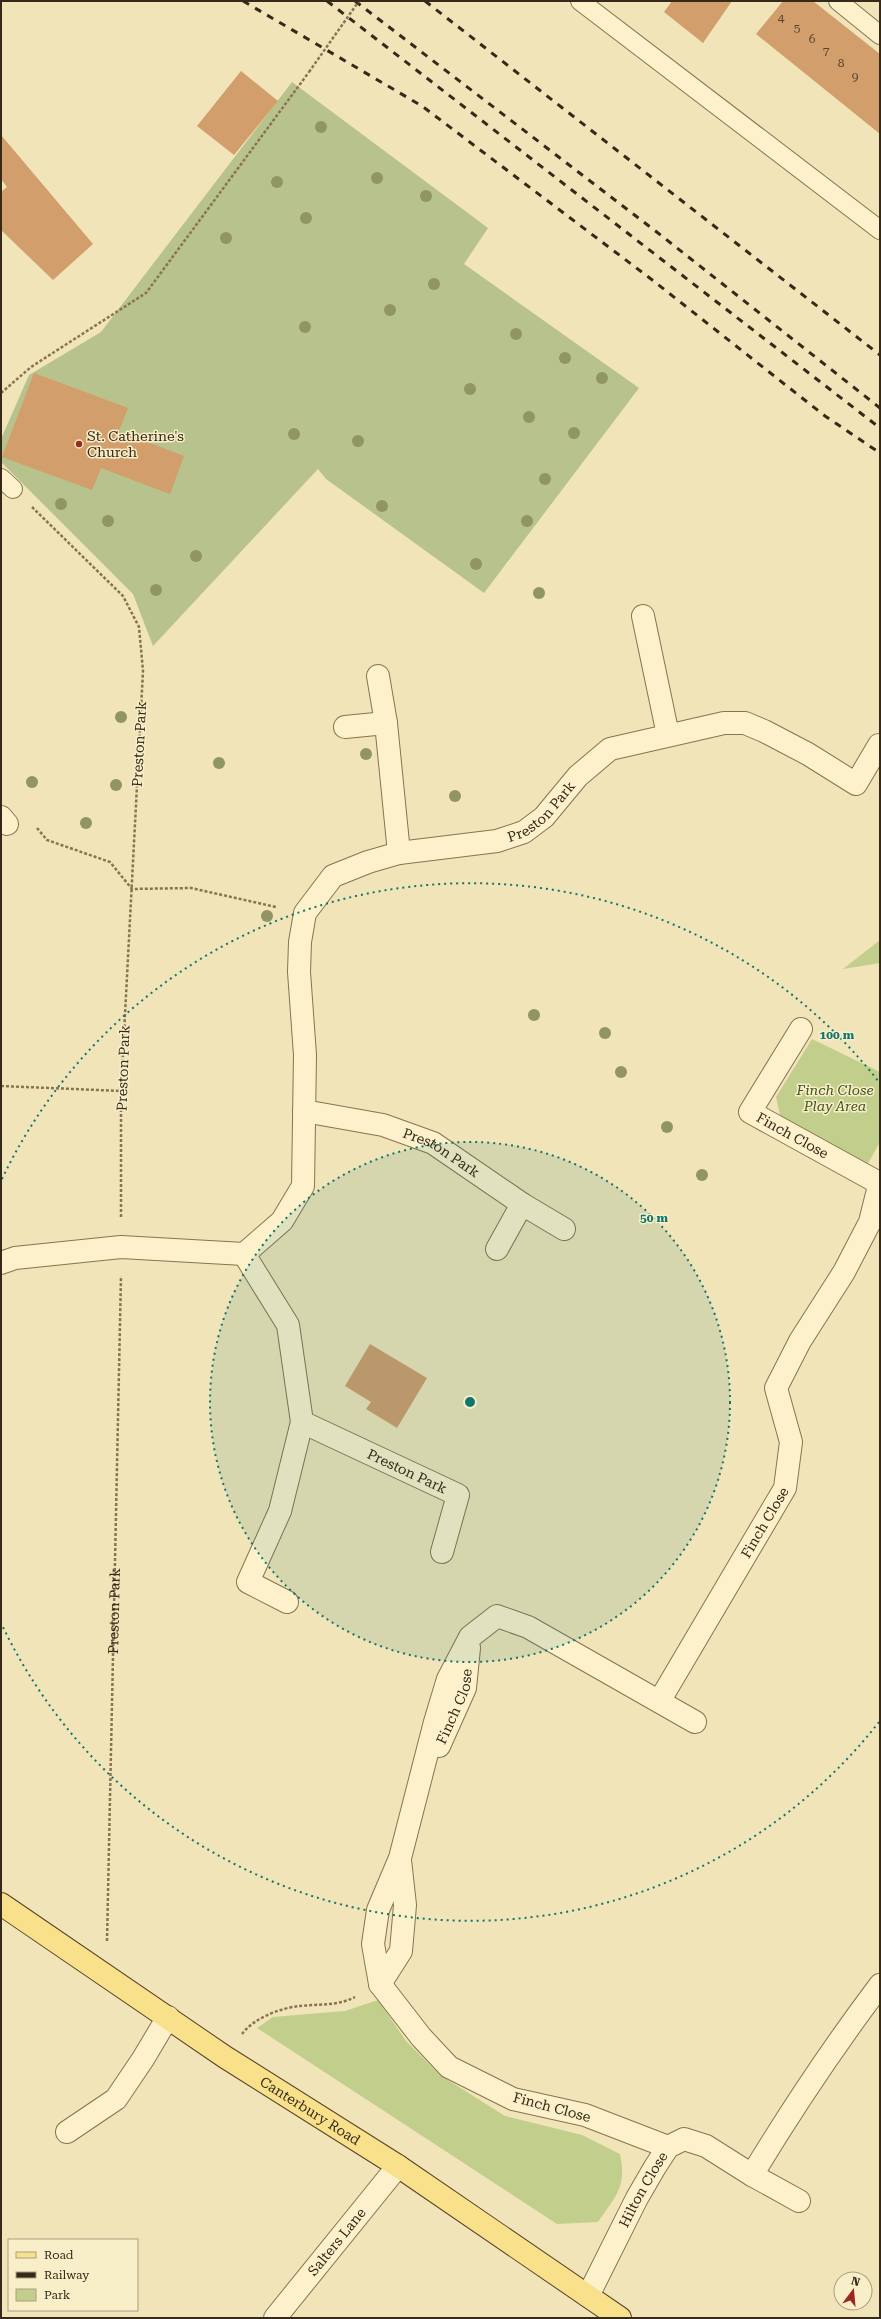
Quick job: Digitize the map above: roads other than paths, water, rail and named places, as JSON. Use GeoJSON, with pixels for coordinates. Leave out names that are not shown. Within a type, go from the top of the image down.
{"type":"FeatureCollection","features":[{"type":"Feature","properties":{"kind":"main road","name":"Canterbury Road"},"geometry":{"type":"LineString","coordinates":[[1,1904],[168,2016],[225,2057],[398,2166],[620,2318]]}},
{"type":"Feature","properties":{"kind":"street"},"geometry":{"type":"LineString","coordinates":[[643,616],[668,735]]}},
{"type":"Feature","properties":{"kind":"street"},"geometry":{"type":"LineString","coordinates":[[378,676],[386,722],[399,853]]}},
{"type":"Feature","properties":{"kind":"street"},"geometry":{"type":"LineString","coordinates":[[345,727],[386,722]]}},
{"type":"Feature","properties":{"kind":"street","name":"Preston Park"},"geometry":{"type":"LineString","coordinates":[[244,1254],[282,1221],[303,1186],[305,1056],[299,972],[300,942],[305,913],[333,876],[368,862],[399,853],[497,841],[524,832],[544,817],[578,776],[610,750],[668,735],[724,723],[745,723],[808,754],[856,784],[879,745]]}},
{"type":"Feature","properties":{"kind":"street","name":"Finch Close"},"geometry":{"type":"LineString","coordinates":[[660,1700],[785,1488],[791,1442],[776,1388],[800,1342],[844,1272],[870,1222],[880,1182],[750,1112],[801,1029]]}},
{"type":"Feature","properties":{"kind":"street","name":"Preston Park"},"geometry":{"type":"LineString","coordinates":[[304,1111],[383,1125],[433,1143],[522,1204],[564,1229]]}},
{"type":"Feature","properties":{"kind":"street"},"geometry":{"type":"LineString","coordinates":[[497,1249],[522,1204]]}},
{"type":"Feature","properties":{"kind":"street"},"geometry":{"type":"LineString","coordinates":[[1,1263],[15,1258],[121,1247],[244,1254],[288,1324],[302,1422],[280,1511],[248,1582],[287,1602]]}},
{"type":"Feature","properties":{"kind":"street","name":"Preston Park"},"geometry":{"type":"LineString","coordinates":[[302,1422],[458,1495],[442,1552]]}},
{"type":"Feature","properties":{"kind":"street","name":"Finch Close"},"geometry":{"type":"LineString","coordinates":[[668,2147],[585,2115],[513,2099],[449,2067],[421,2037],[380,1984],[373,1944],[378,1910],[400,1858],[424,1770],[444,1737],[465,1688],[470,1637],[497,1616],[528,1627],[660,1700],[695,1722]]}},
{"type":"Feature","properties":{"kind":"street","name":"Finch Close"},"geometry":{"type":"LineString","coordinates":[[380,1984],[402,1951],[405,1906],[400,1858]]}},
{"type":"Feature","properties":{"kind":"street"},"geometry":{"type":"LineString","coordinates":[[752,2175],[781,2126],[846,2030],[880,1985]]}},
{"type":"Feature","properties":{"kind":"street"},"geometry":{"type":"LineString","coordinates":[[67,2132],[116,2099],[143,2059],[168,2016]]}},
{"type":"Feature","properties":{"kind":"street","name":"Hilton Close"},"geometry":{"type":"LineString","coordinates":[[588,2296],[637,2198],[668,2147],[684,2139],[706,2146],[752,2175],[799,2201]]}},
{"type":"Feature","properties":{"kind":"street","name":"Salters Lane"},"geometry":{"type":"LineString","coordinates":[[275,2318],[398,2166]]}},
{"type":"Feature","properties":{"kind":"lane"},"geometry":{"type":"LineString","coordinates":[[580,1],[880,230]]}},
{"type":"Feature","properties":{"kind":"lane"},"geometry":{"type":"LineString","coordinates":[[838,1],[880,34]]}},
{"type":"Feature","properties":{"kind":"railway"},"geometry":{"type":"LineString","coordinates":[[243,1],[422,106],[651,279],[825,416],[880,453]]}},
{"type":"Feature","properties":{"kind":"railway"},"geometry":{"type":"LineString","coordinates":[[327,1],[880,428]]}},
{"type":"Feature","properties":{"kind":"railway"},"geometry":{"type":"LineString","coordinates":[[355,1],[658,233],[880,408]]}},
{"type":"Feature","properties":{"kind":"railway"},"geometry":{"type":"LineString","coordinates":[[425,1],[880,355]]}},
{"type":"Feature","properties":{"kind":"place","name":"St. Catherine's Church"},"geometry":{"type":"Point","coordinates":[79,444]}},
{"type":"Feature","properties":{"kind":"park label","name":"Finch Close Play Area"},"geometry":{"type":"Point","coordinates":[835,1098]}}]}
